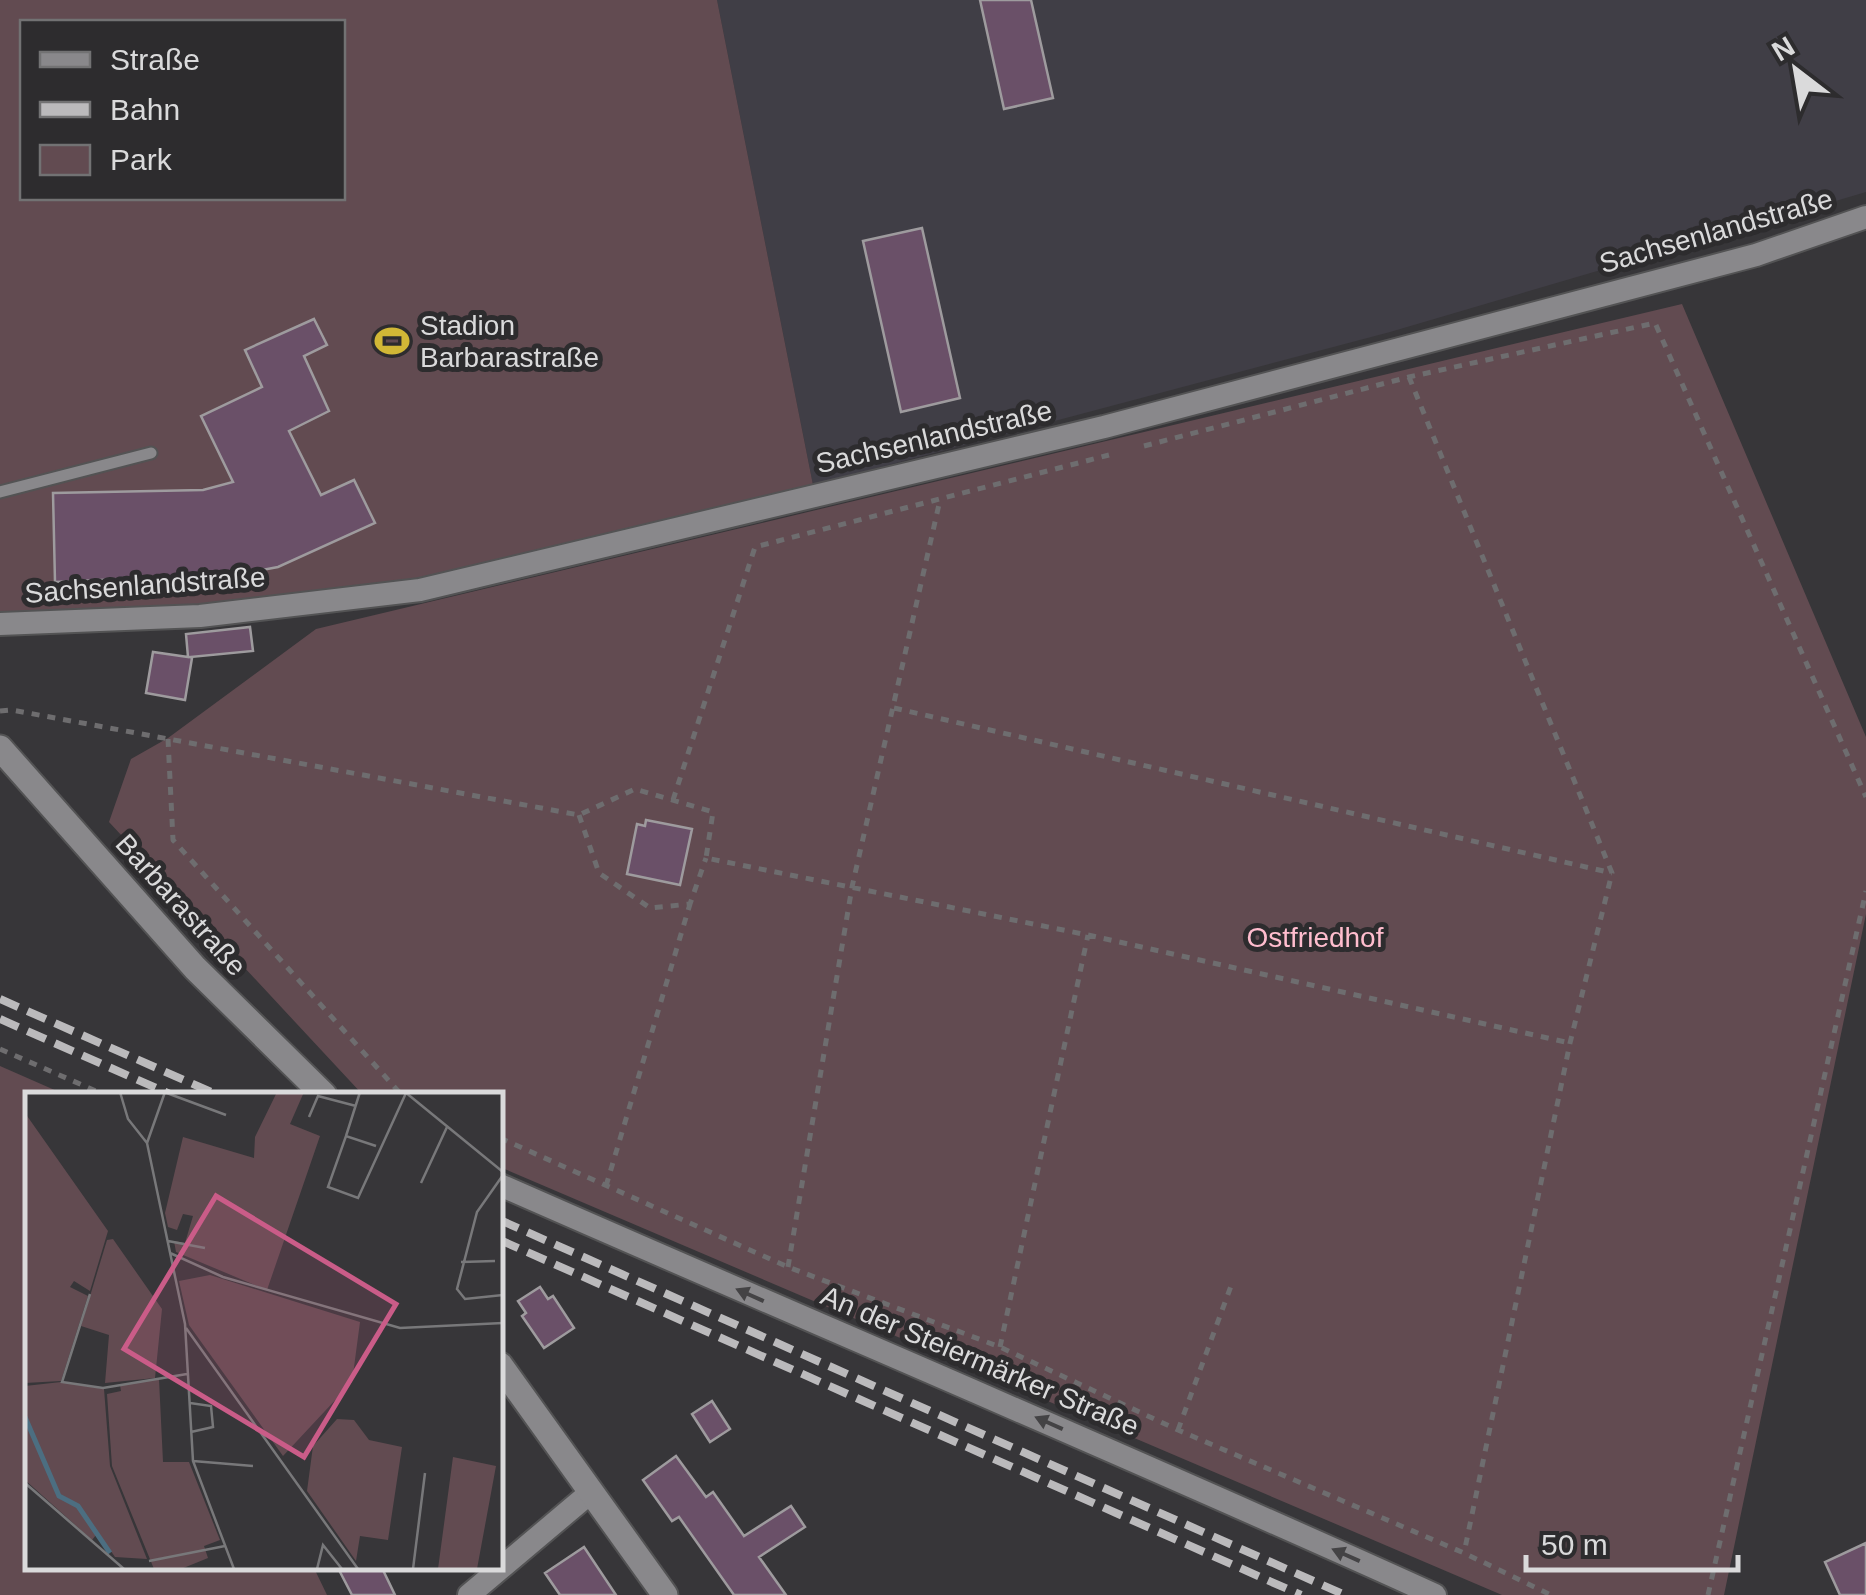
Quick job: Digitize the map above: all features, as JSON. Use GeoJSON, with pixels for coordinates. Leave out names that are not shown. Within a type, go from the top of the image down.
{"type":"FeatureCollection","features":[{"type":"Feature","properties":{"kind":"street","name":"Sachsenlandstraße"},"geometry":{"type":"LineString","coordinates":[[0,624],[200,616],[420,590],[1104,427],[1737,260],[1866,218]]}},
{"type":"Feature","properties":{"kind":"street","name":"Barbarastraße"},"geometry":{"type":"LineString","coordinates":[[0,748],[195,968],[321,1092]]}},
{"type":"Feature","properties":{"kind":"street","name":"An der Steiermärker Straße"},"geometry":{"type":"LineString","coordinates":[[502,1185],[886,1350],[1435,1595]]}},
{"type":"Feature","properties":{"kind":"street"},"geometry":{"type":"LineString","coordinates":[[504,1378],[665,1595]]}},
{"type":"Feature","properties":{"kind":"street"},"geometry":{"type":"LineString","coordinates":[[502,1567],[590,1493]]}},
{"type":"Feature","properties":{"kind":"street"},"geometry":{"type":"LineString","coordinates":[[469,1595],[499,1570]]}},
{"type":"Feature","properties":{"kind":"lane"},"geometry":{"type":"LineString","coordinates":[[0,492],[151,453]]}},
{"type":"Feature","properties":{"kind":"path"},"geometry":{"type":"LineString","coordinates":[[1128,450],[1409,377],[1655,323],[1866,797]]}},
{"type":"Feature","properties":{"kind":"path"},"geometry":{"type":"LineString","coordinates":[[1409,377],[1612,874],[1570,1043],[1464,1553]]}},
{"type":"Feature","properties":{"kind":"path"},"geometry":{"type":"LineString","coordinates":[[674,800],[755,547],[1109,455]]}},
{"type":"Feature","properties":{"kind":"path"},"geometry":{"type":"LineString","coordinates":[[788,1267],[852,887],[940,498]]}},
{"type":"Feature","properties":{"kind":"path"},"geometry":{"type":"LineString","coordinates":[[894,708],[1612,874]]}},
{"type":"Feature","properties":{"kind":"path"},"geometry":{"type":"LineString","coordinates":[[0,711],[168,738],[579,815],[635,789],[713,812],[706,858],[606,1186]]}},
{"type":"Feature","properties":{"kind":"path"},"geometry":{"type":"LineString","coordinates":[[168,738],[174,840],[399,1092]]}},
{"type":"Feature","properties":{"kind":"path"},"geometry":{"type":"LineString","coordinates":[[579,815],[600,873],[650,908],[690,904]]}},
{"type":"Feature","properties":{"kind":"path"},"geometry":{"type":"LineString","coordinates":[[706,858],[1088,936],[1570,1043]]}},
{"type":"Feature","properties":{"kind":"path"},"geometry":{"type":"LineString","coordinates":[[1708,1595],[1866,891]]}},
{"type":"Feature","properties":{"kind":"path"},"geometry":{"type":"LineString","coordinates":[[1000,1347],[1088,936]]}},
{"type":"Feature","properties":{"kind":"path"},"geometry":{"type":"LineString","coordinates":[[0,1049],[98,1092]]}},
{"type":"Feature","properties":{"kind":"path"},"geometry":{"type":"LineString","coordinates":[[502,1139],[788,1267],[1000,1347],[1551,1595]]}},
{"type":"Feature","properties":{"kind":"path"},"geometry":{"type":"LineString","coordinates":[[1178,1430],[1230,1286]]}},
{"type":"Feature","properties":{"kind":"shaded area"},"geometry":{"type":"Polygon","coordinates":[[[717,0],[1866,0],[1866,192],[1390,332],[813,485],[717,0]]]}},
{"type":"Feature","properties":{"kind":"green space","name":"Stadion Barbarastraße"},"geometry":{"type":"Polygon","coordinates":[[[0,0],[717,0],[813,485],[417,578],[171,608],[0,612],[0,0]]]}},
{"type":"Feature","properties":{"kind":"green space","name":"Ostfriedhof"},"geometry":{"type":"Polygon","coordinates":[[[1682,304],[1866,737],[1866,914],[1724,1595],[1502,1595],[502,1168],[502,1092],[360,1092],[109,822],[131,759],[168,738],[316,629],[1682,304]]]}},
{"type":"Feature","properties":{"kind":"green space"},"geometry":{"type":"Polygon","coordinates":[[[0,1066],[59,1092],[25,1092],[25,1570],[315,1570],[327,1595],[0,1595],[0,1066]]]}},
{"type":"Feature","properties":{"kind":"building"},"geometry":{"type":"Polygon","coordinates":[[[980,0],[1031,0],[1053,98],[1004,109],[980,0]]]}},
{"type":"Feature","properties":{"kind":"building"},"geometry":{"type":"Polygon","coordinates":[[[922,228],[960,398],[901,412],[863,241],[922,228]]]}},
{"type":"Feature","properties":{"kind":"building"},"geometry":{"type":"Polygon","coordinates":[[[314,319],[327,345],[304,356],[329,411],[289,431],[321,495],[354,480],[375,523],[278,567],[209,580],[210,589],[147,590],[146,578],[55,582],[53,493],[203,490],[233,482],[201,416],[262,387],[245,350],[314,319]]]}},
{"type":"Feature","properties":{"kind":"building"},"geometry":{"type":"Polygon","coordinates":[[[250,627],[253,651],[190,657],[185,700],[146,693],[153,652],[188,657],[186,634],[250,627]]]}},
{"type":"Feature","properties":{"kind":"building"},"geometry":{"type":"Polygon","coordinates":[[[646,820],[692,829],[680,885],[627,874],[637,824],[645,826],[646,820]]]}},
{"type":"Feature","properties":{"kind":"building"},"geometry":{"type":"Polygon","coordinates":[[[540,1287],[548,1299],[553,1296],[574,1328],[544,1348],[522,1316],[526,1313],[518,1301],[540,1287]]]}},
{"type":"Feature","properties":{"kind":"building"},"geometry":{"type":"Polygon","coordinates":[[[712,1401],[730,1429],[710,1442],[692,1414],[712,1401]]]}},
{"type":"Feature","properties":{"kind":"building"},"geometry":{"type":"Polygon","coordinates":[[[676,1456],[706,1497],[713,1492],[744,1536],[791,1506],[805,1527],[759,1557],[786,1595],[734,1595],[679,1517],[672,1521],[643,1480],[676,1456]]]}},
{"type":"Feature","properties":{"kind":"building"},"geometry":{"type":"Polygon","coordinates":[[[1866,1543],[1866,1595],[1840,1595],[1825,1562],[1866,1543]]]}},
{"type":"Feature","properties":{"kind":"building"},"geometry":{"type":"Polygon","coordinates":[[[584,1547],[616,1595],[560,1595],[545,1573],[584,1547]]]}},
{"type":"Feature","properties":{"kind":"building"},"geometry":{"type":"Polygon","coordinates":[[[339,1570],[383,1570],[395,1595],[352,1595],[339,1570]]]}},
{"type":"Feature","properties":{"kind":"railway"},"geometry":{"type":"LineString","coordinates":[[0,999],[211,1092]]}},
{"type":"Feature","properties":{"kind":"railway"},"geometry":{"type":"LineString","coordinates":[[0,1019],[165,1092]]}},
{"type":"Feature","properties":{"kind":"railway"},"geometry":{"type":"LineString","coordinates":[[502,1221],[1345,1595]]}},
{"type":"Feature","properties":{"kind":"railway"},"geometry":{"type":"LineString","coordinates":[[502,1241],[1301,1595]]}},
{"type":"Feature","properties":{"kind":"place","name":"Stadion Barbarastraße"},"geometry":{"type":"Point","coordinates":[392,341]}}]}
